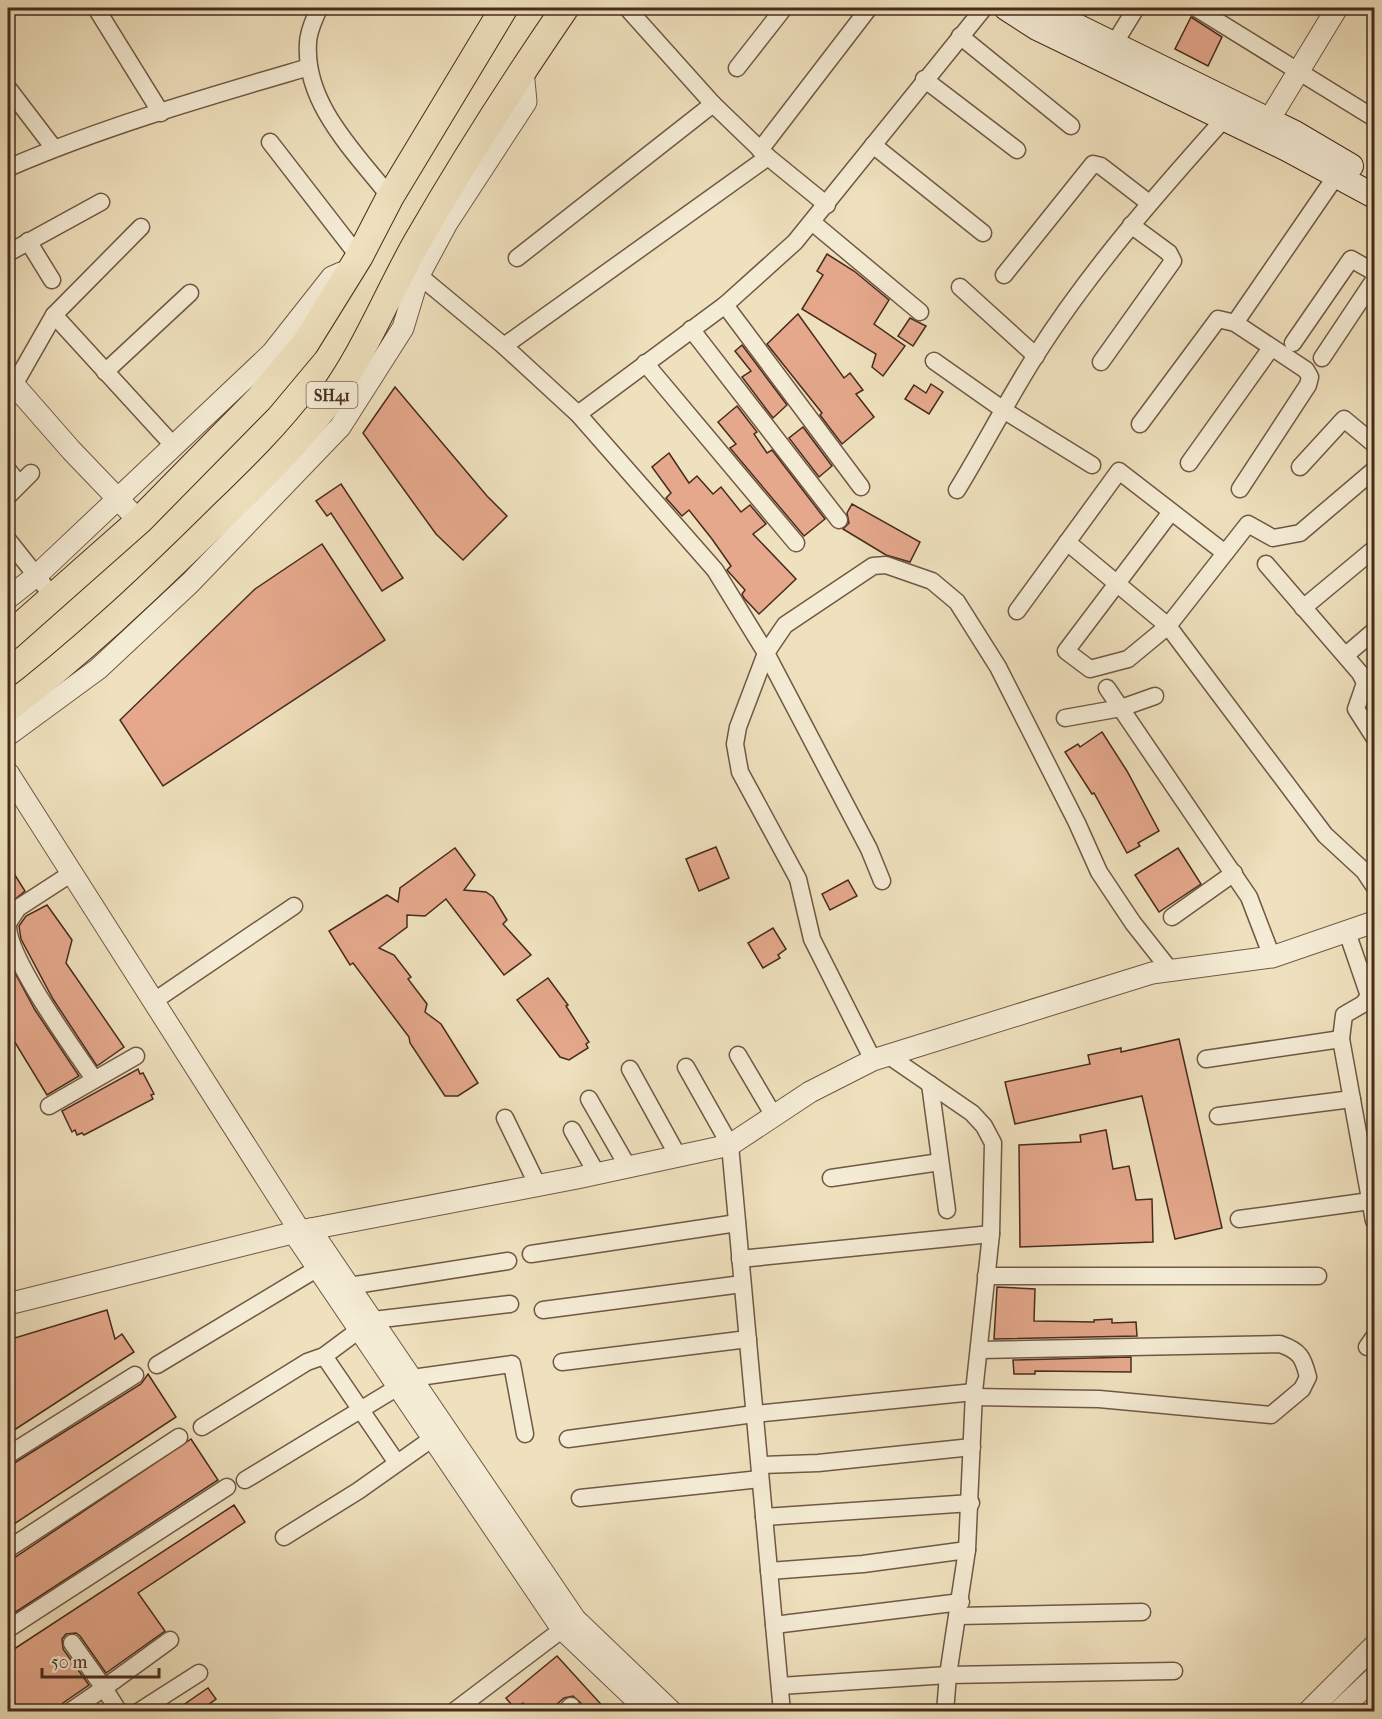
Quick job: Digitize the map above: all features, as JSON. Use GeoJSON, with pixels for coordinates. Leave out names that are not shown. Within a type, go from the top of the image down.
{"type":"FeatureCollection","features":[{"type":"Feature","properties":{"kind":"main road","name":"SH41"},"geometry":{"type":"LineString","coordinates":[[8,637],[139,521],[259,399],[305,344],[356,262],[390,197],[504,8]]}},
{"type":"Feature","properties":{"kind":"main road","name":"SH41"},"geometry":{"type":"LineString","coordinates":[[8,708],[70,660],[172,566],[261,478],[302,449],[328,401],[366,343],[523,70],[565,8]]}},
{"type":"Feature","properties":{"kind":"main road"},"geometry":{"type":"LineString","coordinates":[[1006,8],[1037,28],[1224,119],[1264,128],[1374,177]]}},
{"type":"Feature","properties":{"kind":"main road"},"geometry":{"type":"LineString","coordinates":[[1040,8],[1114,44],[1264,128],[1336,176],[1374,196]]}},
{"type":"Feature","properties":{"kind":"street"},"geometry":{"type":"LineString","coordinates":[[96,8],[161,112]]}},
{"type":"Feature","properties":{"kind":"street"},"geometry":{"type":"LineString","coordinates":[[319,8],[308,41],[309,67],[314,91],[335,127],[390,197]]}},
{"type":"Feature","properties":{"kind":"street"},"geometry":{"type":"LineString","coordinates":[[627,8],[713,104],[764,154],[827,205]]}},
{"type":"Feature","properties":{"kind":"street"},"geometry":{"type":"LineString","coordinates":[[737,68],[784,8]]}},
{"type":"Feature","properties":{"kind":"street"},"geometry":{"type":"LineString","coordinates":[[504,346],[764,154],[869,8]]}},
{"type":"Feature","properties":{"kind":"street"},"geometry":{"type":"LineString","coordinates":[[578,414],[725,306],[795,242],[827,205],[924,78],[984,8]]}},
{"type":"Feature","properties":{"kind":"street"},"geometry":{"type":"LineString","coordinates":[[1114,44],[1136,8]]}},
{"type":"Feature","properties":{"kind":"street"},"geometry":{"type":"LineString","coordinates":[[1196,8],[1374,118]]}},
{"type":"Feature","properties":{"kind":"street"},"geometry":{"type":"LineString","coordinates":[[1264,128],[1337,8]]}},
{"type":"Feature","properties":{"kind":"street"},"geometry":{"type":"LineString","coordinates":[[960,36],[1071,126]]}},
{"type":"Feature","properties":{"kind":"street"},"geometry":{"type":"LineString","coordinates":[[8,168],[53,147],[309,67]]}},
{"type":"Feature","properties":{"kind":"street"},"geometry":{"type":"LineString","coordinates":[[413,260],[447,223],[526,102],[523,70]]}},
{"type":"Feature","properties":{"kind":"street"},"geometry":{"type":"LineString","coordinates":[[924,78],[1017,150]]}},
{"type":"Feature","properties":{"kind":"street"},"geometry":{"type":"LineString","coordinates":[[8,88],[53,147]]}},
{"type":"Feature","properties":{"kind":"street"},"geometry":{"type":"LineString","coordinates":[[517,258],[713,104]]}},
{"type":"Feature","properties":{"kind":"street"},"geometry":{"type":"LineString","coordinates":[[957,490],[1036,356],[1131,225],[1224,119]]}},
{"type":"Feature","properties":{"kind":"street"},"geometry":{"type":"LineString","coordinates":[[8,598],[36,576],[172,444],[272,352],[332,277],[356,262],[270,142]]}},
{"type":"Feature","properties":{"kind":"street"},"geometry":{"type":"LineString","coordinates":[[873,145],[983,233]]}},
{"type":"Feature","properties":{"kind":"street"},"geometry":{"type":"LineString","coordinates":[[1004,275],[1094,164],[1101,166],[1149,203]]}},
{"type":"Feature","properties":{"kind":"street"},"geometry":{"type":"LineString","coordinates":[[1235,323],[1336,176]]}},
{"type":"Feature","properties":{"kind":"street"},"geometry":{"type":"LineString","coordinates":[[8,253],[101,202]]}},
{"type":"Feature","properties":{"kind":"street"},"geometry":{"type":"LineString","coordinates":[[812,222],[920,312]]}},
{"type":"Feature","properties":{"kind":"street"},"geometry":{"type":"LineString","coordinates":[[413,260],[447,223]]}},
{"type":"Feature","properties":{"kind":"street"},"geometry":{"type":"LineString","coordinates":[[1101,362],[1173,261],[1169,253],[1131,225]]}},
{"type":"Feature","properties":{"kind":"street"},"geometry":{"type":"LineString","coordinates":[[139,521],[11,381],[54,315],[141,227]]}},
{"type":"Feature","properties":{"kind":"street"},"geometry":{"type":"LineString","coordinates":[[28,242],[52,280]]}},
{"type":"Feature","properties":{"kind":"street"},"geometry":{"type":"LineString","coordinates":[[1293,343],[1351,259],[1374,272]]}},
{"type":"Feature","properties":{"kind":"street"},"geometry":{"type":"LineString","coordinates":[[413,260],[578,414],[715,570],[766,653],[868,849],[882,881]]}},
{"type":"Feature","properties":{"kind":"street"},"geometry":{"type":"LineString","coordinates":[[1322,358],[1374,280]]}},
{"type":"Feature","properties":{"kind":"street"},"geometry":{"type":"LineString","coordinates":[[960,287],[1036,356]]}},
{"type":"Feature","properties":{"kind":"street"},"geometry":{"type":"LineString","coordinates":[[105,372],[190,293]]}},
{"type":"Feature","properties":{"kind":"street"},"geometry":{"type":"LineString","coordinates":[[725,306],[861,487]]}},
{"type":"Feature","properties":{"kind":"street"},"geometry":{"type":"LineString","coordinates":[[54,315],[172,444]]}},
{"type":"Feature","properties":{"kind":"street"},"geometry":{"type":"LineString","coordinates":[[1140,424],[1218,319],[1235,323],[1306,370],[1310,377],[1308,385],[1240,489]]}},
{"type":"Feature","properties":{"kind":"street"},"geometry":{"type":"LineString","coordinates":[[691,329],[839,520]]}},
{"type":"Feature","properties":{"kind":"street"},"geometry":{"type":"LineString","coordinates":[[1189,463],[1271,348]]}},
{"type":"Feature","properties":{"kind":"street"},"geometry":{"type":"LineString","coordinates":[[934,361],[1005,411],[1092,465]]}},
{"type":"Feature","properties":{"kind":"street"},"geometry":{"type":"LineString","coordinates":[[645,363],[796,543]]}},
{"type":"Feature","properties":{"kind":"street"},"geometry":{"type":"LineString","coordinates":[[1300,467],[1344,419],[1374,444]]}},
{"type":"Feature","properties":{"kind":"street"},"geometry":{"type":"LineString","coordinates":[[8,735],[98,669],[190,583],[302,449]]}},
{"type":"Feature","properties":{"kind":"street"},"geometry":{"type":"LineString","coordinates":[[8,470],[19,484]]}},
{"type":"Feature","properties":{"kind":"street"},"geometry":{"type":"LineString","coordinates":[[1171,512],[1066,651],[1090,669],[1128,659],[1168,626],[1248,524],[1273,538],[1300,533],[1374,470]]}},
{"type":"Feature","properties":{"kind":"street"},"geometry":{"type":"LineString","coordinates":[[1017,611],[1119,471],[1225,554]]}},
{"type":"Feature","properties":{"kind":"street"},"geometry":{"type":"LineString","coordinates":[[8,540],[54,598]]}},
{"type":"Feature","properties":{"kind":"street"},"geometry":{"type":"LineString","coordinates":[[1067,542],[1168,626],[1325,835],[1364,871],[1374,886]]}},
{"type":"Feature","properties":{"kind":"street"},"geometry":{"type":"LineString","coordinates":[[1303,608],[1374,549]]}},
{"type":"Feature","properties":{"kind":"street"},"geometry":{"type":"LineString","coordinates":[[1266,564],[1346,655],[1368,674],[1356,709],[1374,737]]}},
{"type":"Feature","properties":{"kind":"street"},"geometry":{"type":"LineString","coordinates":[[945,1712],[948,1675],[967,1550],[971,1503],[974,1394],[991,1234],[993,1143],[984,1126],[972,1113],[930,1084],[881,1058],[812,939],[798,879],[738,766],[735,744],[738,727],[766,653],[785,625],[873,566],[886,565],[904,571],[932,582],[947,593],[957,602],[998,667],[1077,823],[1099,872],[1133,923],[1170,969]]}},
{"type":"Feature","properties":{"kind":"street"},"geometry":{"type":"LineString","coordinates":[[1346,655],[1374,631]]}},
{"type":"Feature","properties":{"kind":"street"},"geometry":{"type":"LineString","coordinates":[[1107,688],[1249,897],[1272,957]]}},
{"type":"Feature","properties":{"kind":"street"},"geometry":{"type":"LineString","coordinates":[[1065,718],[1121,708],[1155,696]]}},
{"type":"Feature","properties":{"kind":"street"},"geometry":{"type":"LineString","coordinates":[[8,773],[301,1231],[318,1268],[366,1325],[569,1624],[672,1712]]}},
{"type":"Feature","properties":{"kind":"street"},"geometry":{"type":"LineString","coordinates":[[72,873],[18,908],[8,925],[11,940],[37,992],[94,1079]]}},
{"type":"Feature","properties":{"kind":"street"},"geometry":{"type":"LineString","coordinates":[[1172,917],[1234,873]]}},
{"type":"Feature","properties":{"kind":"street"},"geometry":{"type":"LineString","coordinates":[[154,1001],[294,906]]}},
{"type":"Feature","properties":{"kind":"street"},"geometry":{"type":"LineString","coordinates":[[8,1304],[301,1231],[538,1186],[730,1145],[810,1092],[881,1058],[1170,969],[1272,957],[1374,922]]}},
{"type":"Feature","properties":{"kind":"street"},"geometry":{"type":"LineString","coordinates":[[1347,932],[1369,996],[1364,1004],[1344,1015],[1341,1039],[1374,1221]]}},
{"type":"Feature","properties":{"kind":"street"},"geometry":{"type":"LineString","coordinates":[[1206,1059],[1341,1039]]}},
{"type":"Feature","properties":{"kind":"street"},"geometry":{"type":"LineString","coordinates":[[738,1055],[774,1116]]}},
{"type":"Feature","properties":{"kind":"street"},"geometry":{"type":"LineString","coordinates":[[50,1106],[136,1056]]}},
{"type":"Feature","properties":{"kind":"street"},"geometry":{"type":"LineString","coordinates":[[686,1067],[730,1145],[782,1712]]}},
{"type":"Feature","properties":{"kind":"street"},"geometry":{"type":"LineString","coordinates":[[630,1069],[678,1156]]}},
{"type":"Feature","properties":{"kind":"street"},"geometry":{"type":"LineString","coordinates":[[930,1084],[947,1210]]}},
{"type":"Feature","properties":{"kind":"street"},"geometry":{"type":"LineString","coordinates":[[1218,1116],[1353,1099]]}},
{"type":"Feature","properties":{"kind":"street"},"geometry":{"type":"LineString","coordinates":[[589,1100],[628,1167]]}},
{"type":"Feature","properties":{"kind":"street"},"geometry":{"type":"LineString","coordinates":[[505,1118],[538,1186]]}},
{"type":"Feature","properties":{"kind":"street"},"geometry":{"type":"LineString","coordinates":[[572,1130],[597,1173]]}},
{"type":"Feature","properties":{"kind":"street"},"geometry":{"type":"LineString","coordinates":[[831,1178],[940,1162]]}},
{"type":"Feature","properties":{"kind":"street"},"geometry":{"type":"LineString","coordinates":[[1239,1219],[1370,1201]]}},
{"type":"Feature","properties":{"kind":"street"},"geometry":{"type":"LineString","coordinates":[[531,1254],[737,1223]]}},
{"type":"Feature","properties":{"kind":"street"},"geometry":{"type":"LineString","coordinates":[[301,1231],[349,1286],[366,1325]]}},
{"type":"Feature","properties":{"kind":"street"},"geometry":{"type":"LineString","coordinates":[[740,1259],[991,1234]]}},
{"type":"Feature","properties":{"kind":"street"},"geometry":{"type":"LineString","coordinates":[[349,1286],[508,1261]]}},
{"type":"Feature","properties":{"kind":"street"},"geometry":{"type":"LineString","coordinates":[[157,1365],[318,1268]]}},
{"type":"Feature","properties":{"kind":"street"},"geometry":{"type":"LineString","coordinates":[[986,1276],[1318,1276]]}},
{"type":"Feature","properties":{"kind":"street"},"geometry":{"type":"LineString","coordinates":[[543,1310],[742,1284]]}},
{"type":"Feature","properties":{"kind":"street"},"geometry":{"type":"LineString","coordinates":[[202,1427],[307,1362],[324,1356],[366,1325],[510,1304]]}},
{"type":"Feature","properties":{"kind":"street"},"geometry":{"type":"LineString","coordinates":[[562,1362],[748,1339]]}},
{"type":"Feature","properties":{"kind":"street"},"geometry":{"type":"LineString","coordinates":[[568,1439],[754,1414],[974,1394],[1099,1399],[1271,1415],[1302,1389],[1308,1377],[1304,1361],[1295,1349],[1280,1344],[979,1350]]}},
{"type":"Feature","properties":{"kind":"street"},"geometry":{"type":"LineString","coordinates":[[324,1356],[397,1463]]}},
{"type":"Feature","properties":{"kind":"street"},"geometry":{"type":"LineString","coordinates":[[245,1480],[405,1382],[512,1364],[525,1434]]}},
{"type":"Feature","properties":{"kind":"street"},"geometry":{"type":"LineString","coordinates":[[8,1455],[135,1376]]}},
{"type":"Feature","properties":{"kind":"street"},"geometry":{"type":"LineString","coordinates":[[405,1382],[433,1438],[569,1624],[649,1712]]}},
{"type":"Feature","properties":{"kind":"street"},"geometry":{"type":"LineString","coordinates":[[8,1549],[179,1437]]}},
{"type":"Feature","properties":{"kind":"street"},"geometry":{"type":"LineString","coordinates":[[284,1537],[358,1491],[433,1438]]}},
{"type":"Feature","properties":{"kind":"street"},"geometry":{"type":"LineString","coordinates":[[580,1498],[818,1463],[972,1447]]}},
{"type":"Feature","properties":{"kind":"street"},"geometry":{"type":"LineString","coordinates":[[8,1629],[227,1486]]}},
{"type":"Feature","properties":{"kind":"street"},"geometry":{"type":"LineString","coordinates":[[764,1517],[971,1503]]}},
{"type":"Feature","properties":{"kind":"street"},"geometry":{"type":"LineString","coordinates":[[769,1571],[863,1564],[967,1550]]}},
{"type":"Feature","properties":{"kind":"street"},"geometry":{"type":"LineString","coordinates":[[774,1625],[959,1609],[1142,1612]]}},
{"type":"Feature","properties":{"kind":"street"},"geometry":{"type":"LineString","coordinates":[[453,1712],[569,1624]]}},
{"type":"Feature","properties":{"kind":"street"},"geometry":{"type":"LineString","coordinates":[[69,1712],[170,1640]]}},
{"type":"Feature","properties":{"kind":"street"},"geometry":{"type":"LineString","coordinates":[[72,1643],[119,1712]]}},
{"type":"Feature","properties":{"kind":"street"},"geometry":{"type":"LineString","coordinates":[[1308,1712],[1374,1646]]}},
{"type":"Feature","properties":{"kind":"street"},"geometry":{"type":"LineString","coordinates":[[780,1686],[948,1675],[1174,1671]]}},
{"type":"Feature","properties":{"kind":"street"},"geometry":{"type":"LineString","coordinates":[[138,1712],[199,1673]]}},
{"type":"Feature","properties":{"kind":"street"},"geometry":{"type":"LineString","coordinates":[[1338,1712],[1372,1685]]}},
{"type":"Feature","properties":{"kind":"building"},"geometry":{"type":"Polygon","coordinates":[[[1191,17],[1222,37],[1208,66],[1175,49],[1191,17]]]}},
{"type":"Feature","properties":{"kind":"building"},"geometry":{"type":"Polygon","coordinates":[[[827,254],[854,271],[889,300],[874,324],[905,346],[883,376],[872,367],[876,354],[802,309],[823,275],[817,271],[827,254]]]}},
{"type":"Feature","properties":{"kind":"building"},"geometry":{"type":"Polygon","coordinates":[[[798,314],[844,378],[850,373],[863,390],[856,394],[874,417],[842,444],[820,415],[822,413],[767,344],[798,314]]]}},
{"type":"Feature","properties":{"kind":"building"},"geometry":{"type":"Polygon","coordinates":[[[910,318],[926,326],[913,346],[898,336],[910,318]]]}},
{"type":"Feature","properties":{"kind":"building"},"geometry":{"type":"Polygon","coordinates":[[[742,345],[787,405],[773,418],[742,377],[751,371],[735,351],[742,345]]]}},
{"type":"Feature","properties":{"kind":"building"},"geometry":{"type":"Polygon","coordinates":[[[931,384],[943,392],[929,414],[905,399],[914,385],[926,393],[931,384]]]}},
{"type":"Feature","properties":{"kind":"building"},"geometry":{"type":"Polygon","coordinates":[[[395,387],[487,496],[507,516],[463,560],[436,534],[363,433],[395,387]]]}},
{"type":"Feature","properties":{"kind":"building"},"geometry":{"type":"Polygon","coordinates":[[[737,406],[757,432],[754,434],[767,453],[772,450],[825,519],[804,536],[730,448],[736,444],[718,422],[737,406]]]}},
{"type":"Feature","properties":{"kind":"building"},"geometry":{"type":"Polygon","coordinates":[[[803,427],[832,466],[819,477],[789,438],[803,427]]]}},
{"type":"Feature","properties":{"kind":"building"},"geometry":{"type":"Polygon","coordinates":[[[669,453],[689,483],[697,476],[713,494],[721,487],[741,512],[750,505],[766,524],[753,534],[796,579],[759,614],[744,598],[742,594],[745,590],[727,570],[731,566],[689,510],[682,516],[666,498],[671,493],[652,467],[669,453]]]}},
{"type":"Feature","properties":{"kind":"building"},"geometry":{"type":"Polygon","coordinates":[[[341,484],[403,578],[382,591],[331,513],[327,516],[316,501],[341,484]]]}},
{"type":"Feature","properties":{"kind":"building"},"geometry":{"type":"Polygon","coordinates":[[[852,504],[920,542],[910,562],[886,555],[843,529],[849,523],[847,513],[852,504]]]}},
{"type":"Feature","properties":{"kind":"building"},"geometry":{"type":"Polygon","coordinates":[[[322,544],[385,640],[163,786],[120,720],[255,589],[322,544]]]}},
{"type":"Feature","properties":{"kind":"building"},"geometry":{"type":"Polygon","coordinates":[[[1102,732],[1127,771],[1159,831],[1138,843],[1140,846],[1127,853],[1094,793],[1092,794],[1065,752],[1078,744],[1080,747],[1102,732]]]}},
{"type":"Feature","properties":{"kind":"building"},"geometry":{"type":"Polygon","coordinates":[[[716,847],[729,878],[699,891],[686,859],[716,847]]]}},
{"type":"Feature","properties":{"kind":"building"},"geometry":{"type":"Polygon","coordinates":[[[455,848],[475,875],[464,890],[486,892],[493,897],[507,920],[503,924],[531,955],[504,975],[446,899],[425,916],[407,915],[407,927],[379,948],[394,955],[411,977],[408,979],[427,1004],[425,1012],[441,1024],[478,1083],[458,1096],[445,1096],[410,1043],[409,1037],[353,963],[350,965],[329,931],[387,895],[398,902],[400,888],[455,848]]]}},
{"type":"Feature","properties":{"kind":"building"},"geometry":{"type":"Polygon","coordinates":[[[1178,848],[1201,884],[1159,912],[1135,875],[1178,848]]]}},
{"type":"Feature","properties":{"kind":"building"},"geometry":{"type":"Polygon","coordinates":[[[8,864],[25,891],[8,905],[8,864]]]}},
{"type":"Feature","properties":{"kind":"building"},"geometry":{"type":"Polygon","coordinates":[[[848,880],[857,896],[830,910],[822,894],[848,880]]]}},
{"type":"Feature","properties":{"kind":"building"},"geometry":{"type":"Polygon","coordinates":[[[47,905],[72,940],[66,963],[124,1047],[97,1066],[53,999],[21,939],[19,926],[26,916],[47,905]]]}},
{"type":"Feature","properties":{"kind":"building"},"geometry":{"type":"Polygon","coordinates":[[[773,928],[786,949],[778,955],[780,958],[763,968],[748,943],[773,928]]]}},
{"type":"Feature","properties":{"kind":"building"},"geometry":{"type":"Polygon","coordinates":[[[8,960],[35,1010],[79,1076],[47,1095],[8,1031],[8,960]]]}},
{"type":"Feature","properties":{"kind":"building"},"geometry":{"type":"Polygon","coordinates":[[[548,978],[568,1005],[566,1006],[589,1042],[586,1044],[588,1048],[569,1060],[560,1057],[517,1000],[548,978]]]}},
{"type":"Feature","properties":{"kind":"building"},"geometry":{"type":"Polygon","coordinates":[[[1179,1039],[1222,1228],[1175,1239],[1142,1096],[1015,1124],[1005,1082],[1090,1064],[1088,1055],[1121,1048],[1121,1052],[1179,1039]]]}},
{"type":"Feature","properties":{"kind":"building"},"geometry":{"type":"Polygon","coordinates":[[[138,1069],[140,1074],[143,1073],[154,1094],[151,1095],[153,1099],[84,1135],[82,1133],[77,1135],[75,1130],[72,1132],[62,1111],[138,1069]]]}},
{"type":"Feature","properties":{"kind":"building"},"geometry":{"type":"Polygon","coordinates":[[[1106,1130],[1113,1169],[1129,1166],[1136,1200],[1152,1199],[1153,1242],[1020,1247],[1019,1145],[1081,1142],[1080,1135],[1106,1130]]]}},
{"type":"Feature","properties":{"kind":"building"},"geometry":{"type":"Polygon","coordinates":[[[997,1287],[1035,1289],[1034,1321],[1094,1322],[1094,1320],[1112,1319],[1112,1323],[1136,1322],[1137,1336],[994,1339],[997,1287]]]}},
{"type":"Feature","properties":{"kind":"building"},"geometry":{"type":"Polygon","coordinates":[[[107,1310],[115,1339],[122,1334],[134,1352],[8,1434],[8,1340],[107,1310]]]}},
{"type":"Feature","properties":{"kind":"building"},"geometry":{"type":"Polygon","coordinates":[[[1131,1357],[1131,1372],[1035,1371],[1035,1374],[1014,1374],[1013,1360],[1131,1357]]]}},
{"type":"Feature","properties":{"kind":"building"},"geometry":{"type":"Polygon","coordinates":[[[148,1374],[176,1417],[8,1528],[8,1467],[141,1384],[148,1374]]]}},
{"type":"Feature","properties":{"kind":"building"},"geometry":{"type":"Polygon","coordinates":[[[191,1439],[218,1480],[8,1617],[8,1559],[14,1558],[191,1439]]]}},
{"type":"Feature","properties":{"kind":"building"},"geometry":{"type":"Polygon","coordinates":[[[234,1505],[245,1522],[138,1593],[165,1631],[106,1673],[80,1636],[76,1633],[66,1634],[62,1639],[63,1649],[89,1685],[63,1703],[59,1712],[21,1712],[8,1692],[8,1653],[234,1505]]]}},
{"type":"Feature","properties":{"kind":"building"},"geometry":{"type":"Polygon","coordinates":[[[557,1656],[608,1712],[591,1712],[573,1696],[564,1698],[548,1712],[530,1712],[523,1703],[515,1709],[506,1698],[557,1656]]]}},
{"type":"Feature","properties":{"kind":"building"},"geometry":{"type":"Polygon","coordinates":[[[208,1688],[216,1699],[198,1712],[173,1712],[208,1688]]]}}]}
